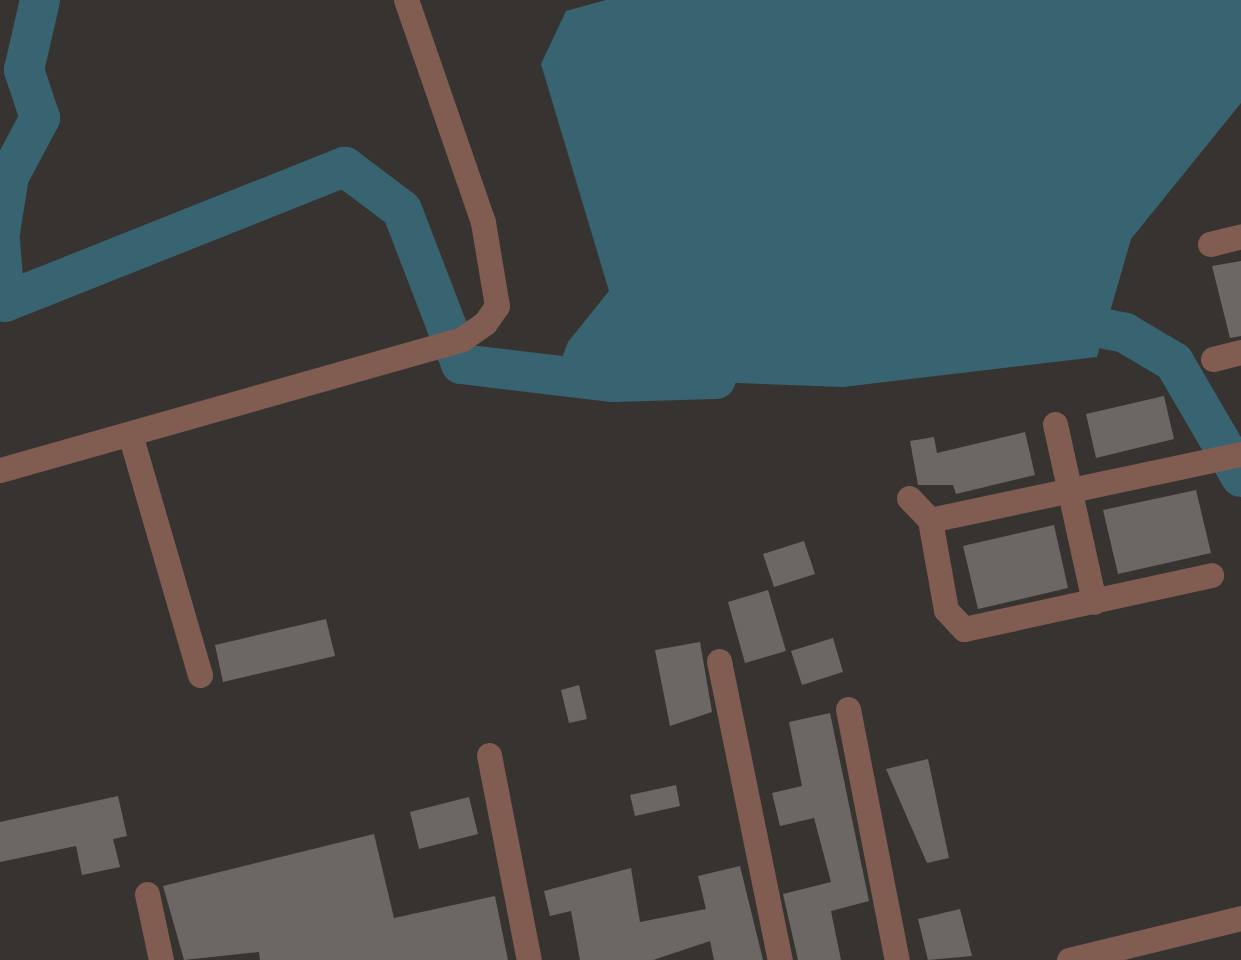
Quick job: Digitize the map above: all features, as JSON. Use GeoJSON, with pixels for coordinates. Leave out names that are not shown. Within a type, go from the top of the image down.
{"type":"FeatureCollection","features":[{"type":"Feature","properties":{"kind":"street"},"geometry":{"type":"LineString","coordinates":[[0,470],[462,338],[497,306],[484,222],[406,0]]}},
{"type":"Feature","properties":{"kind":"street"},"geometry":{"type":"LineString","coordinates":[[1210,244],[1241,236]]}},
{"type":"Feature","properties":{"kind":"street"},"geometry":{"type":"LineString","coordinates":[[1213,359],[1241,352]]}},
{"type":"Feature","properties":{"kind":"street"},"geometry":{"type":"LineString","coordinates":[[1055,424],[1094,602]]}},
{"type":"Feature","properties":{"kind":"street"},"geometry":{"type":"LineString","coordinates":[[130,434],[200,675]]}},
{"type":"Feature","properties":{"kind":"street"},"geometry":{"type":"LineString","coordinates":[[930,520],[1241,454]]}},
{"type":"Feature","properties":{"kind":"street"},"geometry":{"type":"LineString","coordinates":[[909,498],[930,520],[946,610],[964,629],[1211,574]]}},
{"type":"Feature","properties":{"kind":"street"},"geometry":{"type":"LineString","coordinates":[[719,661],[780,960]]}},
{"type":"Feature","properties":{"kind":"street"},"geometry":{"type":"LineString","coordinates":[[848,710],[897,960]]}},
{"type":"Feature","properties":{"kind":"street"},"geometry":{"type":"LineString","coordinates":[[490,755],[530,960]]}},
{"type":"Feature","properties":{"kind":"street"},"geometry":{"type":"LineString","coordinates":[[147,894],[161,960]]}},
{"type":"Feature","properties":{"kind":"street"},"geometry":{"type":"LineString","coordinates":[[1069,960],[1146,951],[1241,918]]}},
{"type":"Feature","properties":{"kind":"water"},"geometry":{"type":"Polygon","coordinates":[[[606,0],[1241,0],[1241,103],[1131,239],[1097,357],[843,387],[555,376],[568,342],[609,291],[541,64],[566,11],[606,0]]]}},
{"type":"Feature","properties":{"kind":"building"},"geometry":{"type":"Polygon","coordinates":[[[1241,261],[1241,336],[1230,338],[1212,266],[1241,261]]]}},
{"type":"Feature","properties":{"kind":"building"},"geometry":{"type":"Polygon","coordinates":[[[1164,396],[1174,439],[1096,458],[1086,414],[1164,396]]]}},
{"type":"Feature","properties":{"kind":"building"},"geometry":{"type":"Polygon","coordinates":[[[1025,432],[1035,475],[956,494],[953,485],[918,485],[910,441],[934,437],[937,453],[1025,432]]]}},
{"type":"Feature","properties":{"kind":"building"},"geometry":{"type":"Polygon","coordinates":[[[1196,490],[1211,553],[1118,574],[1103,510],[1196,490]]]}},
{"type":"Feature","properties":{"kind":"building"},"geometry":{"type":"Polygon","coordinates":[[[1054,525],[1068,588],[978,609],[963,546],[1054,525]]]}},
{"type":"Feature","properties":{"kind":"building"},"geometry":{"type":"Polygon","coordinates":[[[804,541],[815,574],[774,587],[763,554],[804,541]]]}},
{"type":"Feature","properties":{"kind":"building"},"geometry":{"type":"Polygon","coordinates":[[[768,590],[786,651],[745,663],[728,602],[768,590]]]}},
{"type":"Feature","properties":{"kind":"building"},"geometry":{"type":"Polygon","coordinates":[[[326,619],[335,656],[223,682],[215,645],[326,619]]]}},
{"type":"Feature","properties":{"kind":"building"},"geometry":{"type":"Polygon","coordinates":[[[833,638],[843,672],[802,685],[791,651],[833,638]]]}},
{"type":"Feature","properties":{"kind":"building"},"geometry":{"type":"Polygon","coordinates":[[[700,642],[712,712],[670,726],[655,650],[700,642]]]}},
{"type":"Feature","properties":{"kind":"building"},"geometry":{"type":"Polygon","coordinates":[[[579,685],[587,719],[569,723],[561,690],[579,685]]]}},
{"type":"Feature","properties":{"kind":"building"},"geometry":{"type":"Polygon","coordinates":[[[830,713],[869,901],[831,911],[841,960],[798,960],[783,894],[831,882],[814,818],[780,826],[772,793],[802,786],[789,722],[830,713]]]}},
{"type":"Feature","properties":{"kind":"building"},"geometry":{"type":"Polygon","coordinates":[[[928,759],[949,858],[927,863],[886,769],[928,759]]]}},
{"type":"Feature","properties":{"kind":"building"},"geometry":{"type":"Polygon","coordinates":[[[676,785],[680,806],[635,816],[630,795],[676,785]]]}},
{"type":"Feature","properties":{"kind":"building"},"geometry":{"type":"Polygon","coordinates":[[[118,796],[127,836],[113,839],[120,867],[82,875],[76,846],[0,862],[0,822],[118,796]]]}},
{"type":"Feature","properties":{"kind":"building"},"geometry":{"type":"Polygon","coordinates":[[[469,797],[478,834],[419,849],[410,812],[469,797]]]}},
{"type":"Feature","properties":{"kind":"building"},"geometry":{"type":"Polygon","coordinates":[[[374,834],[394,918],[495,896],[508,960],[260,960],[259,952],[184,960],[163,886],[374,834]]]}},
{"type":"Feature","properties":{"kind":"building"},"geometry":{"type":"Polygon","coordinates":[[[740,866],[763,960],[714,960],[710,941],[653,960],[580,960],[571,911],[550,916],[544,891],[631,868],[640,922],[706,909],[698,876],[740,866]]]}},
{"type":"Feature","properties":{"kind":"building"},"geometry":{"type":"Polygon","coordinates":[[[960,909],[972,956],[928,960],[918,919],[960,909]]]}},
{"type":"Feature","properties":{"kind":"waterway"},"geometry":{"type":"LineString","coordinates":[[0,232],[9,176],[40,118],[24,70],[40,0]]}},
{"type":"Feature","properties":{"kind":"waterway"},"geometry":{"type":"LineString","coordinates":[[0,241],[5,302],[345,167],[402,210],[461,364],[613,382],[716,379]]}},
{"type":"Feature","properties":{"kind":"waterway"},"geometry":{"type":"LineString","coordinates":[[0,304],[5,302]]}},
{"type":"Feature","properties":{"kind":"waterway"},"geometry":{"type":"LineString","coordinates":[[1059,338],[1095,327],[1125,333],[1174,362],[1241,477]]}}]}
